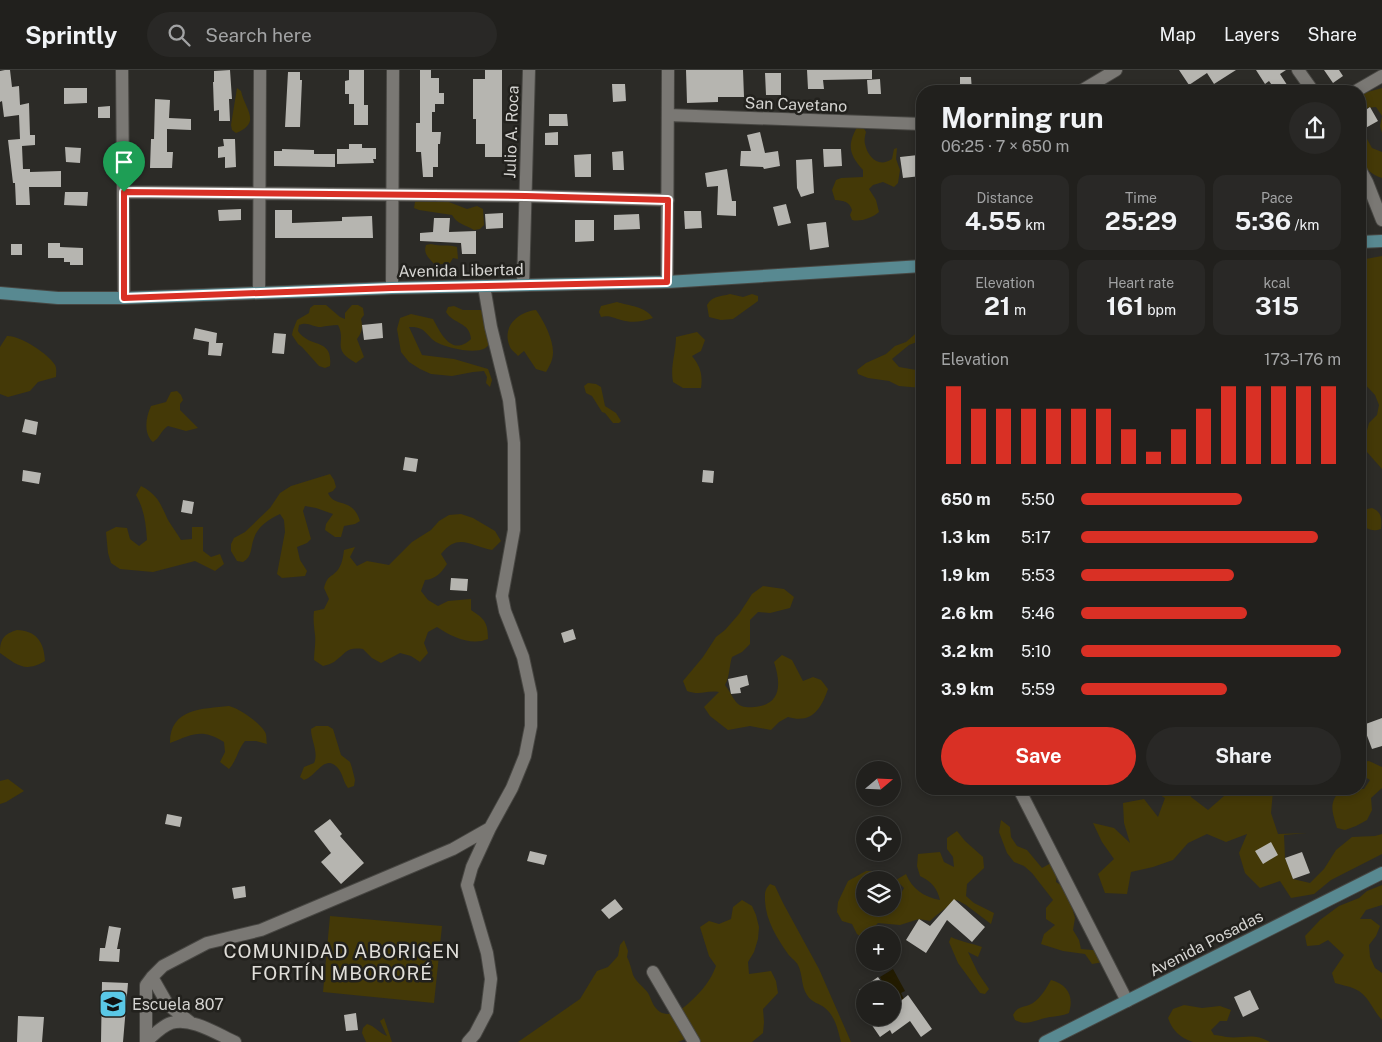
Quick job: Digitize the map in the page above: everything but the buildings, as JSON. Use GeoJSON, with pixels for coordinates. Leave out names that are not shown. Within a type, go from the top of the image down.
{"type":"FeatureCollection","features":[{"type":"Feature","properties":{"kind":"main road"},"geometry":{"type":"LineString","coordinates":[[1366,242],[1382,241]]}},
{"type":"Feature","properties":{"kind":"main road","name":"Avenida Libertad"},"geometry":{"type":"LineString","coordinates":[[0,294],[58,298],[124,298],[392,288],[667,282],[916,266]]}},
{"type":"Feature","properties":{"kind":"main road","name":"Avenida Posadas"},"geometry":{"type":"LineString","coordinates":[[1045,1042],[1382,873]]}},
{"type":"Feature","properties":{"kind":"street"},"geometry":{"type":"LineString","coordinates":[[122,70],[124,298]]}},
{"type":"Feature","properties":{"kind":"street"},"geometry":{"type":"LineString","coordinates":[[259,293],[260,70]]}},
{"type":"Feature","properties":{"kind":"street"},"geometry":{"type":"LineString","coordinates":[[392,288],[394,70]]}},
{"type":"Feature","properties":{"kind":"street","name":"Julio A. Roca"},"geometry":{"type":"LineString","coordinates":[[523,285],[529,70]]}},
{"type":"Feature","properties":{"kind":"street"},"geometry":{"type":"LineString","coordinates":[[667,282],[668,70]]}},
{"type":"Feature","properties":{"kind":"street"},"geometry":{"type":"LineString","coordinates":[[1091,85],[1116,70]]}},
{"type":"Feature","properties":{"kind":"street"},"geometry":{"type":"LineString","coordinates":[[1298,70],[1309,85]]}},
{"type":"Feature","properties":{"kind":"street"},"geometry":{"type":"LineString","coordinates":[[1366,85],[1382,76]]}},
{"type":"Feature","properties":{"kind":"street","name":"San Cayetano"},"geometry":{"type":"LineString","coordinates":[[668,115],[916,124]]}},
{"type":"Feature","properties":{"kind":"street"},"geometry":{"type":"LineString","coordinates":[[1366,180],[1382,220]]}},
{"type":"Feature","properties":{"kind":"street"},"geometry":{"type":"LineString","coordinates":[[124,192],[526,196],[668,200]]}},
{"type":"Feature","properties":{"kind":"street"},"geometry":{"type":"LineString","coordinates":[[468,1042],[475,1034],[486,1011],[491,978],[487,953],[467,885],[472,867],[526,756],[531,726],[531,694],[523,657],[505,612],[502,596],[514,530],[514,443],[509,400],[491,327],[484,286]]}},
{"type":"Feature","properties":{"kind":"street"},"geometry":{"type":"LineString","coordinates":[[1023,795],[1127,1001]]}},
{"type":"Feature","properties":{"kind":"street"},"geometry":{"type":"LineString","coordinates":[[146,1042],[146,985],[164,966],[207,943],[261,930],[453,849],[490,828]]}},
{"type":"Feature","properties":{"kind":"street"},"geometry":{"type":"LineString","coordinates":[[653,972],[694,1042]]}},
{"type":"Feature","properties":{"kind":"street"},"geometry":{"type":"LineString","coordinates":[[152,977],[168,1005],[190,1022],[235,1042]]}},
{"type":"Feature","properties":{"kind":"street"},"geometry":{"type":"LineString","coordinates":[[146,1042],[157,1031],[172,1023],[190,1022]]}},
{"type":"Feature","properties":{"kind":"shaded area"},"geometry":{"type":"Polygon","coordinates":[[[237,88],[241,91],[250,120],[244,129],[236,133],[232,130],[231,125],[237,88]]]}},
{"type":"Feature","properties":{"kind":"shaded area"},"geometry":{"type":"Polygon","coordinates":[[[1382,88],[1382,116],[1376,107],[1366,108],[1366,92],[1382,88]]]}},
{"type":"Feature","properties":{"kind":"shaded area"},"geometry":{"type":"Polygon","coordinates":[[[1382,116],[1382,133],[1380,126],[1382,116]]]}},
{"type":"Feature","properties":{"kind":"shaded area"},"geometry":{"type":"Polygon","coordinates":[[[857,127],[863,127],[866,132],[866,149],[875,160],[887,162],[892,159],[894,149],[897,148],[896,159],[900,170],[898,183],[894,187],[883,182],[873,185],[869,189],[876,200],[879,212],[866,219],[852,220],[850,215],[852,210],[848,203],[835,200],[832,190],[836,180],[863,177],[863,170],[851,150],[852,139],[857,127]]]}},
{"type":"Feature","properties":{"kind":"shaded area"},"geometry":{"type":"Polygon","coordinates":[[[1366,139],[1372,148],[1382,152],[1382,178],[1370,172],[1366,167],[1366,139]]]}},
{"type":"Feature","properties":{"kind":"shaded area"},"geometry":{"type":"Polygon","coordinates":[[[420,199],[441,199],[467,209],[477,206],[483,209],[484,225],[480,229],[474,230],[459,222],[452,215],[414,208],[415,202],[420,199]]]}},
{"type":"Feature","properties":{"kind":"shaded area"},"geometry":{"type":"Polygon","coordinates":[[[426,245],[457,247],[458,259],[453,258],[450,263],[435,265],[425,251],[426,245]]]}},
{"type":"Feature","properties":{"kind":"shaded area"},"geometry":{"type":"Polygon","coordinates":[[[1382,256],[1382,469],[1366,449],[1366,434],[1369,423],[1377,415],[1379,405],[1375,395],[1366,385],[1366,259],[1382,256]]]}},
{"type":"Feature","properties":{"kind":"shaded area"},"geometry":{"type":"Polygon","coordinates":[[[730,294],[743,297],[752,294],[758,296],[758,301],[733,319],[721,320],[709,317],[707,305],[709,302],[717,297],[730,294]]]}},
{"type":"Feature","properties":{"kind":"shaded area"},"geometry":{"type":"Polygon","coordinates":[[[617,302],[646,311],[653,318],[633,322],[601,317],[599,312],[601,306],[617,302]]]}},
{"type":"Feature","properties":{"kind":"shaded area"},"geometry":{"type":"Polygon","coordinates":[[[314,305],[326,305],[345,319],[345,313],[352,305],[358,305],[363,308],[362,330],[357,339],[364,357],[356,363],[343,354],[338,325],[318,327],[305,324],[299,325],[298,331],[303,336],[320,344],[328,351],[330,366],[325,368],[319,366],[292,335],[297,320],[309,313],[310,308],[314,305]]]}},
{"type":"Feature","properties":{"kind":"shaded area"},"geometry":{"type":"Polygon","coordinates":[[[454,306],[463,310],[484,310],[490,333],[488,346],[476,351],[450,347],[434,341],[426,332],[419,328],[409,327],[422,355],[454,359],[488,369],[492,380],[490,387],[486,383],[487,377],[484,371],[452,376],[431,374],[409,362],[401,352],[397,329],[400,318],[411,314],[433,319],[444,337],[453,345],[464,344],[471,339],[468,329],[446,312],[448,307],[454,306]]]}},
{"type":"Feature","properties":{"kind":"shaded area"},"geometry":{"type":"Polygon","coordinates":[[[536,310],[542,319],[553,347],[552,360],[546,372],[536,369],[524,351],[518,356],[511,348],[508,340],[510,327],[517,317],[536,310]]]}},
{"type":"Feature","properties":{"kind":"shaded area"},"geometry":{"type":"Polygon","coordinates":[[[697,332],[705,340],[701,351],[692,356],[700,370],[702,378],[701,388],[683,388],[673,382],[672,371],[676,337],[697,332]]]}},
{"type":"Feature","properties":{"kind":"shaded area"},"geometry":{"type":"Polygon","coordinates":[[[916,333],[916,342],[909,345],[892,359],[899,367],[916,370],[916,387],[899,386],[889,381],[868,378],[858,374],[857,370],[866,363],[886,354],[895,346],[906,342],[916,333]]]}},
{"type":"Feature","properties":{"kind":"shaded area"},"geometry":{"type":"Polygon","coordinates":[[[7,336],[26,342],[47,356],[55,365],[56,377],[38,382],[30,391],[8,397],[0,394],[0,347],[7,336]]]}},
{"type":"Feature","properties":{"kind":"shaded area"},"geometry":{"type":"Polygon","coordinates":[[[588,383],[601,387],[605,406],[616,413],[621,421],[619,423],[613,423],[602,412],[592,396],[586,393],[584,386],[588,383]]]}},
{"type":"Feature","properties":{"kind":"shaded area"},"geometry":{"type":"Polygon","coordinates":[[[177,391],[183,400],[180,404],[180,410],[198,428],[186,431],[168,426],[153,442],[148,434],[146,425],[151,406],[166,402],[171,392],[177,391]]]}},
{"type":"Feature","properties":{"kind":"shaded area"},"geometry":{"type":"Polygon","coordinates":[[[330,474],[336,487],[328,493],[331,498],[353,508],[360,521],[344,526],[341,537],[335,537],[325,530],[326,524],[333,514],[305,506],[303,511],[311,539],[297,547],[300,560],[307,571],[305,576],[282,578],[277,574],[285,532],[284,520],[280,514],[258,530],[246,560],[243,562],[237,561],[231,551],[231,544],[234,538],[245,532],[270,508],[280,493],[291,486],[330,474]]]}},
{"type":"Feature","properties":{"kind":"shaded area"},"geometry":{"type":"Polygon","coordinates":[[[141,486],[158,500],[181,540],[192,539],[192,527],[203,527],[203,551],[211,557],[220,554],[224,564],[215,571],[195,561],[153,572],[120,569],[111,563],[106,532],[116,527],[127,528],[130,539],[139,546],[147,540],[144,516],[136,495],[141,486]]]}},
{"type":"Feature","properties":{"kind":"shaded area"},"geometry":{"type":"Polygon","coordinates":[[[1372,508],[1381,516],[1381,529],[1373,530],[1366,528],[1367,509],[1372,508]]]}},
{"type":"Feature","properties":{"kind":"shaded area"},"geometry":{"type":"Polygon","coordinates":[[[461,514],[473,518],[495,531],[501,541],[492,550],[465,542],[459,542],[447,547],[441,554],[447,564],[438,575],[425,580],[421,591],[428,600],[438,606],[448,601],[471,599],[471,610],[485,622],[488,639],[468,641],[437,627],[428,632],[424,643],[428,653],[420,662],[411,656],[400,653],[381,663],[372,658],[363,649],[349,650],[334,662],[323,666],[314,660],[314,611],[324,609],[329,599],[324,588],[328,579],[340,566],[344,550],[355,547],[350,557],[357,566],[367,561],[389,565],[412,542],[431,530],[439,521],[449,515],[461,514]]]}},
{"type":"Feature","properties":{"kind":"shaded area"},"geometry":{"type":"Polygon","coordinates":[[[763,586],[784,589],[794,597],[790,608],[770,613],[758,612],[750,620],[750,644],[742,652],[732,657],[725,685],[733,698],[738,704],[747,707],[770,702],[777,692],[778,685],[774,662],[782,655],[792,660],[803,681],[813,677],[821,680],[828,689],[819,708],[809,716],[796,719],[788,717],[771,730],[750,726],[728,730],[710,716],[704,707],[719,692],[696,693],[687,691],[683,681],[703,657],[716,637],[739,614],[752,594],[763,586]]]}},
{"type":"Feature","properties":{"kind":"shaded area"},"geometry":{"type":"Polygon","coordinates":[[[17,630],[29,632],[38,638],[43,648],[45,661],[38,665],[26,667],[16,664],[0,653],[4,638],[9,633],[17,630]]]}},
{"type":"Feature","properties":{"kind":"shaded area"},"geometry":{"type":"Polygon","coordinates":[[[229,706],[244,713],[262,728],[266,733],[267,744],[245,741],[229,769],[220,762],[225,752],[224,742],[210,735],[191,735],[170,743],[171,731],[175,723],[189,712],[229,706]]]}},
{"type":"Feature","properties":{"kind":"shaded area"},"geometry":{"type":"Polygon","coordinates":[[[316,726],[328,726],[333,729],[341,755],[350,762],[355,780],[354,786],[348,788],[339,769],[328,763],[304,780],[300,777],[304,767],[314,763],[315,751],[311,729],[316,726]]]}},
{"type":"Feature","properties":{"kind":"shaded area"},"geometry":{"type":"Polygon","coordinates":[[[1366,761],[1382,767],[1382,788],[1371,798],[1372,810],[1367,820],[1345,830],[1337,828],[1332,807],[1335,798],[1337,795],[1366,795],[1366,786],[1370,780],[1366,778],[1366,761]]]}},
{"type":"Feature","properties":{"kind":"shaded area"},"geometry":{"type":"Polygon","coordinates":[[[8,779],[24,791],[0,804],[0,781],[8,779]]]}},
{"type":"Feature","properties":{"kind":"shaded area"},"geometry":{"type":"Polygon","coordinates":[[[1160,795],[1190,795],[1208,810],[1225,795],[1273,795],[1271,813],[1278,834],[1307,833],[1284,835],[1285,858],[1293,879],[1310,883],[1324,869],[1336,850],[1352,837],[1382,834],[1382,854],[1331,880],[1314,894],[1291,898],[1280,881],[1260,888],[1245,873],[1239,853],[1247,834],[1226,842],[1207,834],[1188,843],[1173,860],[1131,872],[1127,894],[1105,893],[1098,874],[1114,859],[1102,842],[1093,823],[1114,828],[1130,843],[1124,823],[1123,803],[1144,799],[1158,817],[1165,798],[1160,795]]]}},
{"type":"Feature","properties":{"kind":"shaded area"},"geometry":{"type":"Polygon","coordinates":[[[1001,820],[1010,827],[1011,837],[1017,846],[1027,850],[1042,868],[1051,863],[1057,872],[1056,882],[1067,889],[1075,918],[1073,930],[1079,940],[1081,949],[1103,951],[1103,962],[1092,964],[1085,954],[1063,951],[1041,944],[1044,934],[1055,925],[1046,919],[1046,908],[1053,900],[1032,873],[1024,866],[1014,862],[1007,853],[999,832],[1001,820]]]}},
{"type":"Feature","properties":{"kind":"shaded area"},"geometry":{"type":"Polygon","coordinates":[[[957,831],[983,857],[984,868],[967,884],[966,896],[974,903],[994,913],[991,924],[957,900],[930,921],[919,919],[900,925],[878,923],[875,926],[856,926],[856,932],[852,924],[842,921],[837,912],[838,902],[848,881],[856,877],[856,916],[901,916],[901,893],[904,888],[901,885],[901,877],[906,874],[919,892],[940,900],[933,886],[920,876],[917,866],[918,854],[940,852],[944,862],[954,867],[953,857],[947,849],[947,838],[957,831]]]}},
{"type":"Feature","properties":{"kind":"shaded area"},"geometry":{"type":"Polygon","coordinates":[[[770,884],[775,886],[819,969],[851,1042],[841,1042],[836,1024],[831,1015],[825,1008],[811,1000],[807,995],[798,965],[788,954],[773,929],[767,915],[765,901],[766,890],[770,884]]]}},
{"type":"Feature","properties":{"kind":"shaded area"},"geometry":{"type":"Polygon","coordinates":[[[1382,885],[1382,905],[1366,910],[1360,919],[1371,919],[1380,926],[1376,936],[1369,945],[1370,957],[1375,968],[1382,973],[1382,1020],[1360,991],[1335,983],[1332,973],[1344,955],[1328,940],[1319,945],[1307,946],[1305,936],[1320,920],[1339,906],[1359,898],[1367,891],[1382,885]]]}},
{"type":"Feature","properties":{"kind":"shaded area"},"geometry":{"type":"Polygon","coordinates":[[[742,900],[752,906],[759,927],[754,952],[748,962],[749,974],[771,971],[776,981],[778,993],[763,1009],[763,1033],[752,1042],[700,1042],[685,1039],[678,1042],[518,1042],[580,999],[597,971],[608,967],[618,956],[620,945],[624,940],[633,975],[648,993],[657,1009],[667,1014],[682,1009],[702,989],[712,976],[716,966],[709,956],[700,927],[709,921],[719,924],[731,919],[733,907],[742,900]]]}},
{"type":"Feature","properties":{"kind":"shaded area"},"geometry":{"type":"Polygon","coordinates":[[[330,916],[442,926],[434,1003],[323,992],[330,916]]]}},
{"type":"Feature","properties":{"kind":"shaded area"},"geometry":{"type":"Polygon","coordinates":[[[951,937],[982,947],[978,957],[968,952],[978,973],[989,989],[985,994],[980,993],[958,963],[949,942],[951,937]]]}},
{"type":"Feature","properties":{"kind":"shaded area"},"geometry":{"type":"Polygon","coordinates":[[[890,971],[894,971],[900,981],[882,981],[880,977],[890,971]]]}},
{"type":"Feature","properties":{"kind":"shaded area"},"geometry":{"type":"Polygon","coordinates":[[[1051,980],[1062,985],[1068,992],[1071,1001],[1069,1013],[1028,1023],[1015,1020],[1013,1015],[1015,1012],[1019,1008],[1036,1001],[1051,980]]]}},
{"type":"Feature","properties":{"kind":"shaded area"},"geometry":{"type":"Polygon","coordinates":[[[901,984],[905,991],[901,993],[901,984]]]}},
{"type":"Feature","properties":{"kind":"shaded area"},"geometry":{"type":"Polygon","coordinates":[[[1184,1005],[1202,1008],[1220,1006],[1231,1010],[1227,1021],[1220,1021],[1211,1030],[1214,1035],[1258,1037],[1270,1042],[1193,1042],[1188,1040],[1177,1033],[1168,1018],[1173,1009],[1184,1005]]]}},
{"type":"Feature","properties":{"kind":"shaded area"},"geometry":{"type":"Polygon","coordinates":[[[384,1018],[392,1042],[366,1042],[362,1033],[363,1028],[367,1024],[387,1036],[380,1021],[384,1018]]]}},
{"type":"Feature","properties":{"kind":"place","name":"Escuela 807"},"geometry":{"type":"Point","coordinates":[113,1004]}},
{"type":"Feature","properties":{"kind":"district","name":"COMUNIDAD ABORIGEN FORTÍN MBORORÉ"},"geometry":{"type":"Point","coordinates":[342,962]}},
{"type":"Feature","properties":{"kind":"route"},"geometry":{"type":"LineString","coordinates":[[124,192],[526,196],[668,200],[667,282],[392,288],[124,298],[124,192]]}}]}
